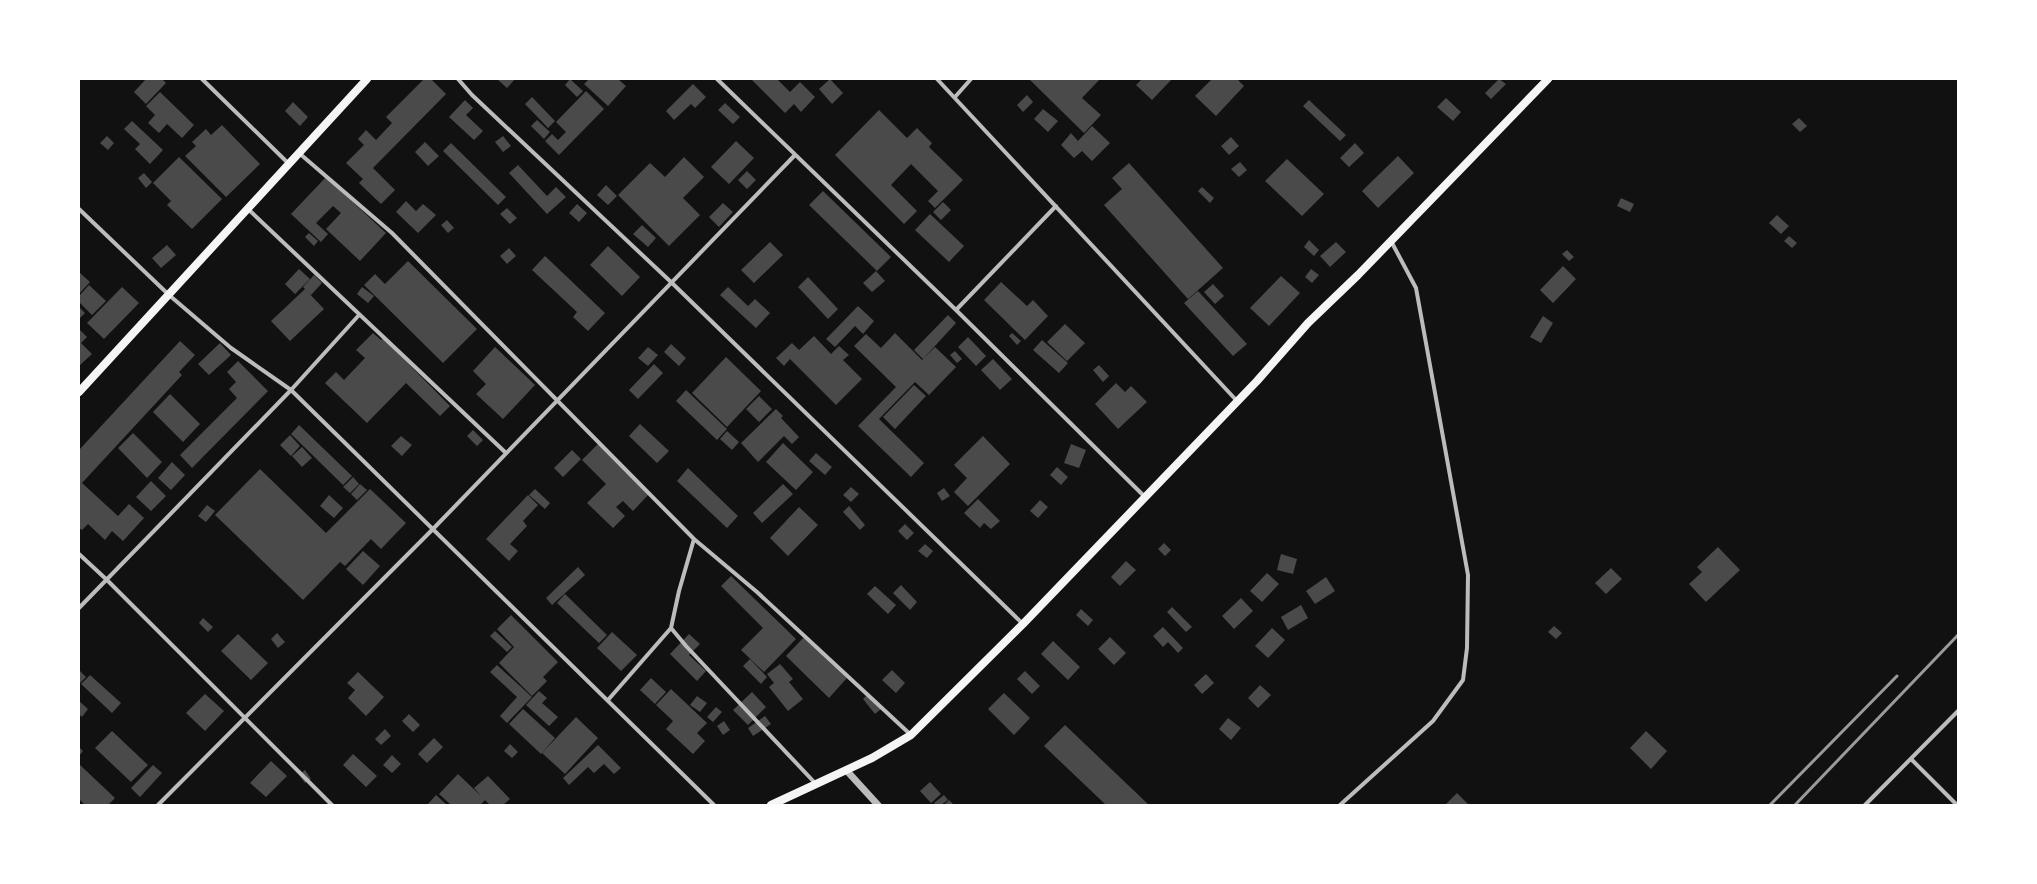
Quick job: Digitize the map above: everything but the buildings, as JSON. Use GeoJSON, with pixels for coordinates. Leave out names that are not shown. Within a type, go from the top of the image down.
{"type":"FeatureCollection","features":[{"type":"Feature","properties":{"kind":"main road"},"geometry":{"type":"LineString","coordinates":[[79,392],[170,295],[367,79]]}},
{"type":"Feature","properties":{"kind":"main road"},"geometry":{"type":"LineString","coordinates":[[771,805],[815,783],[847,771],[888,750],[911,735],[1023,624],[1144,496],[1237,401],[1308,324],[1548,79]]}},
{"type":"Feature","properties":{"kind":"street"},"geometry":{"type":"LineString","coordinates":[[202,79],[290,164]]}},
{"type":"Feature","properties":{"kind":"street"},"geometry":{"type":"LineString","coordinates":[[458,79],[472,95],[671,282],[1023,624]]}},
{"type":"Feature","properties":{"kind":"street"},"geometry":{"type":"LineString","coordinates":[[716,79],[956,310],[1144,496]]}},
{"type":"Feature","properties":{"kind":"street"},"geometry":{"type":"LineString","coordinates":[[937,79],[1237,401]]}},
{"type":"Feature","properties":{"kind":"street"},"geometry":{"type":"LineString","coordinates":[[955,97],[971,79]]}},
{"type":"Feature","properties":{"kind":"street"},"geometry":{"type":"LineString","coordinates":[[299,153],[392,233],[694,539],[757,592],[911,735]]}},
{"type":"Feature","properties":{"kind":"street"},"geometry":{"type":"LineString","coordinates":[[158,805],[432,530],[795,155]]}},
{"type":"Feature","properties":{"kind":"street"},"geometry":{"type":"LineString","coordinates":[[956,310],[1056,206]]}},
{"type":"Feature","properties":{"kind":"street"},"geometry":{"type":"LineString","coordinates":[[79,209],[170,295],[231,348],[291,390],[714,805]]}},
{"type":"Feature","properties":{"kind":"street"},"geometry":{"type":"LineString","coordinates":[[248,209],[506,453]]}},
{"type":"Feature","properties":{"kind":"street"},"geometry":{"type":"LineString","coordinates":[[1340,805],[1433,720],[1463,680],[1467,648],[1468,575],[1416,288],[1391,240]]}},
{"type":"Feature","properties":{"kind":"street"},"geometry":{"type":"LineString","coordinates":[[79,608],[291,390],[359,315]]}},
{"type":"Feature","properties":{"kind":"street"},"geometry":{"type":"LineString","coordinates":[[608,700],[671,628],[679,591],[694,539]]}},
{"type":"Feature","properties":{"kind":"street"},"geometry":{"type":"LineString","coordinates":[[79,554],[107,580],[332,805]]}},
{"type":"Feature","properties":{"kind":"street"},"geometry":{"type":"LineString","coordinates":[[671,628],[686,646],[815,783]]}},
{"type":"Feature","properties":{"kind":"street"},"geometry":{"type":"LineString","coordinates":[[1865,805],[1958,711]]}},
{"type":"Feature","properties":{"kind":"street"},"geometry":{"type":"LineString","coordinates":[[1911,759],[1957,805]]}},
{"type":"Feature","properties":{"kind":"street"},"geometry":{"type":"LineString","coordinates":[[847,771],[878,805]]}},
{"type":"Feature","properties":{"kind":"railway"},"geometry":{"type":"LineString","coordinates":[[1795,805],[1958,635]]}},
{"type":"Feature","properties":{"kind":"railway"},"geometry":{"type":"LineString","coordinates":[[1770,805],[1897,676]]}}]}
